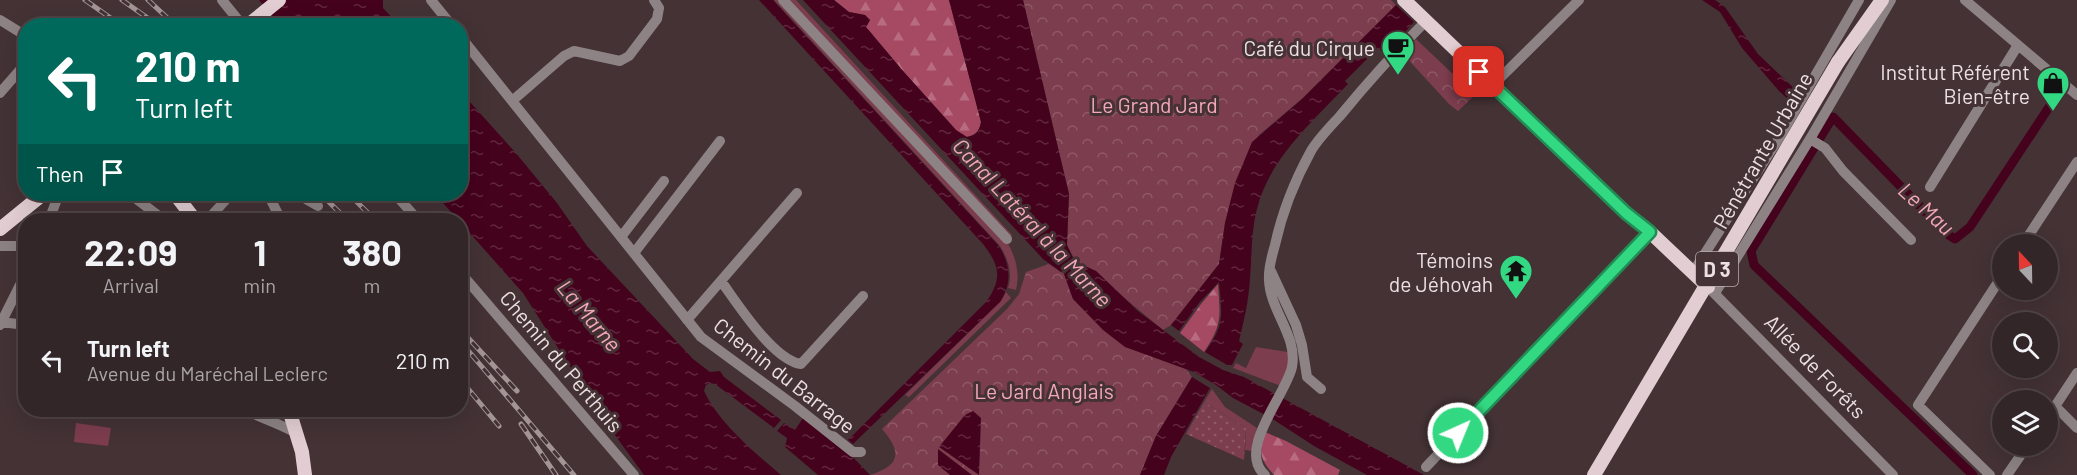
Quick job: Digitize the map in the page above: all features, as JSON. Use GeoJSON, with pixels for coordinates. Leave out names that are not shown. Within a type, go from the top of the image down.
{"type":"FeatureCollection","features":[{"type":"Feature","properties":{"kind":"main road"},"geometry":{"type":"LineString","coordinates":[[257,18],[279,0]]}},
{"type":"Feature","properties":{"kind":"main road"},"geometry":{"type":"LineString","coordinates":[[1404,0],[1626,213],[1650,232],[1711,290]]}},
{"type":"Feature","properties":{"kind":"main road","name":"D 3"},"geometry":{"type":"LineString","coordinates":[[1838,62],[1870,0]]}},
{"type":"Feature","properties":{"kind":"main road","name":"D 3"},"geometry":{"type":"LineString","coordinates":[[1838,62],[1882,0]]}},
{"type":"Feature","properties":{"kind":"main road","name":"Pénétrante Urbaine"},"geometry":{"type":"LineString","coordinates":[[1594,475],[1838,62]]}},
{"type":"Feature","properties":{"kind":"main road"},"geometry":{"type":"LineString","coordinates":[[20,213],[34,201]]}},
{"type":"Feature","properties":{"kind":"main road"},"geometry":{"type":"LineString","coordinates":[[180,201],[190,213]]}},
{"type":"Feature","properties":{"kind":"main road"},"geometry":{"type":"LineString","coordinates":[[0,229],[18,214]]}},
{"type":"Feature","properties":{"kind":"main road"},"geometry":{"type":"LineString","coordinates":[[293,417],[302,452],[305,475]]}},
{"type":"Feature","properties":{"kind":"street"},"geometry":{"type":"LineString","coordinates":[[222,0],[247,18]]}},
{"type":"Feature","properties":{"kind":"street"},"geometry":{"type":"LineString","coordinates":[[431,0],[446,18]]}},
{"type":"Feature","properties":{"kind":"street"},"geometry":{"type":"LineString","coordinates":[[512,101],[564,56],[574,51],[620,61],[629,56],[657,19],[659,8],[654,0]]}},
{"type":"Feature","properties":{"kind":"street"},"geometry":{"type":"LineString","coordinates":[[783,0],[1007,239]]}},
{"type":"Feature","properties":{"kind":"street"},"geometry":{"type":"LineString","coordinates":[[1493,85],[1579,0]]}},
{"type":"Feature","properties":{"kind":"street"},"geometry":{"type":"LineString","coordinates":[[1693,272],[1779,138],[1859,0]]}},
{"type":"Feature","properties":{"kind":"street"},"geometry":{"type":"LineString","coordinates":[[1711,290],[1812,140],[1891,0]]}},
{"type":"Feature","properties":{"kind":"street"},"geometry":{"type":"LineString","coordinates":[[1965,0],[2077,95]]}},
{"type":"Feature","properties":{"kind":"street"},"geometry":{"type":"LineString","coordinates":[[0,20],[18,31]]}},
{"type":"Feature","properties":{"kind":"street"},"geometry":{"type":"LineString","coordinates":[[1265,475],[1261,471],[1255,451],[1262,428],[1292,367],[1293,353],[1289,336],[1273,303],[1269,281],[1269,269],[1280,220],[1312,150],[1374,74],[1425,21]]}},
{"type":"Feature","properties":{"kind":"street"},"geometry":{"type":"LineString","coordinates":[[1930,187],[2019,45]]}},
{"type":"Feature","properties":{"kind":"street","name":"Chemin du Barrage"},"geometry":{"type":"LineString","coordinates":[[468,46],[701,337],[857,452]]}},
{"type":"Feature","properties":{"kind":"street"},"geometry":{"type":"LineString","coordinates":[[0,93],[18,72]]}},
{"type":"Feature","properties":{"kind":"street"},"geometry":{"type":"LineString","coordinates":[[1812,140],[1825,148],[1843,171],[1911,240]]}},
{"type":"Feature","properties":{"kind":"street"},"geometry":{"type":"LineString","coordinates":[[634,253],[720,141]]}},
{"type":"Feature","properties":{"kind":"street"},"geometry":{"type":"LineString","coordinates":[[2030,234],[2077,162]]}},
{"type":"Feature","properties":{"kind":"street"},"geometry":{"type":"LineString","coordinates":[[621,237],[664,181]]}},
{"type":"Feature","properties":{"kind":"street"},"geometry":{"type":"LineString","coordinates":[[687,320],[797,193]]}},
{"type":"Feature","properties":{"kind":"street"},"geometry":{"type":"LineString","coordinates":[[139,201],[155,213]]}},
{"type":"Feature","properties":{"kind":"street"},"geometry":{"type":"LineString","coordinates":[[214,213],[225,201]]}},
{"type":"Feature","properties":{"kind":"street"},"geometry":{"type":"LineString","coordinates":[[309,201],[318,206]]}},
{"type":"Feature","properties":{"kind":"street"},"geometry":{"type":"LineString","coordinates":[[401,201],[412,213]]}},
{"type":"Feature","properties":{"kind":"street"},"geometry":{"type":"LineString","coordinates":[[1426,467],[1650,232]]}},
{"type":"Feature","properties":{"kind":"street"},"geometry":{"type":"LineString","coordinates":[[0,246],[18,246]]}},
{"type":"Feature","properties":{"kind":"street"},"geometry":{"type":"LineString","coordinates":[[1269,269],[1296,325],[1307,377],[1321,389]]}},
{"type":"Feature","properties":{"kind":"street","name":"Chemin du Perthuis"},"geometry":{"type":"LineString","coordinates":[[468,281],[634,475]]}},
{"type":"Feature","properties":{"kind":"street"},"geometry":{"type":"LineString","coordinates":[[721,281],[756,329],[776,350],[794,363],[801,364],[863,296]]}},
{"type":"Feature","properties":{"kind":"street"},"geometry":{"type":"LineString","coordinates":[[18,289],[1,323],[18,324]]}},
{"type":"Feature","properties":{"kind":"street","name":"Allée de Forêts"},"geometry":{"type":"LineString","coordinates":[[1711,290],[1893,475]]}},
{"type":"Feature","properties":{"kind":"street"},"geometry":{"type":"LineString","coordinates":[[1990,475],[1918,405],[1992,291]]}},
{"type":"Feature","properties":{"kind":"street"},"geometry":{"type":"LineString","coordinates":[[2058,402],[2077,373]]}},
{"type":"Feature","properties":{"kind":"street"},"geometry":{"type":"LineString","coordinates":[[2058,409],[2077,428]]}},
{"type":"Feature","properties":{"kind":"street"},"geometry":{"type":"LineString","coordinates":[[259,417],[296,433]]}},
{"type":"Feature","properties":{"kind":"street"},"geometry":{"type":"LineString","coordinates":[[264,420],[272,417]]}},
{"type":"Feature","properties":{"kind":"street"},"geometry":{"type":"LineString","coordinates":[[2007,475],[2020,456]]}},
{"type":"Feature","properties":{"kind":"green space"},"geometry":{"type":"Polygon","coordinates":[[[774,0],[782,0],[1007,242],[1016,265],[1018,277],[1016,290],[1008,288],[1009,266],[1000,246],[774,0]]]}},
{"type":"Feature","properties":{"kind":"green space"},"geometry":{"type":"Polygon","coordinates":[[[784,0],[796,0],[1012,235],[1008,237],[784,0]]]}},
{"type":"Feature","properties":{"kind":"green space"},"geometry":{"type":"Polygon","coordinates":[[[834,0],[949,0],[981,122],[976,132],[966,137],[956,130],[866,27],[870,20],[865,15],[849,12],[834,0]]]}},
{"type":"Feature","properties":{"kind":"green space","name":"Le Grand Jard"},"geometry":{"type":"Polygon","coordinates":[[[1023,0],[1391,0],[1396,5],[1304,97],[1259,135],[1236,181],[1225,223],[1219,264],[1171,325],[1163,330],[1096,271],[1076,262],[1067,245],[1069,194],[1023,0]]]}},
{"type":"Feature","properties":{"kind":"green space"},"geometry":{"type":"Polygon","coordinates":[[[1416,39],[1475,95],[1458,111],[1403,54],[1416,39]]]}},
{"type":"Feature","properties":{"kind":"green space","name":"Le Jard Anglais"},"geometry":{"type":"Polygon","coordinates":[[[1049,264],[1064,274],[1073,299],[1126,347],[1186,369],[1192,377],[1156,436],[1140,475],[870,475],[887,468],[895,458],[893,445],[882,429],[1007,309],[1019,294],[1026,272],[1049,264]]]}},
{"type":"Feature","properties":{"kind":"green space"},"geometry":{"type":"Polygon","coordinates":[[[1218,284],[1219,320],[1204,352],[1180,333],[1218,284]]]}},
{"type":"Feature","properties":{"kind":"green space"},"geometry":{"type":"Polygon","coordinates":[[[1006,292],[1011,298],[909,397],[905,395],[1001,301],[1006,292]]]}},
{"type":"Feature","properties":{"kind":"green space"},"geometry":{"type":"Polygon","coordinates":[[[1256,347],[1288,352],[1288,368],[1281,386],[1233,368],[1236,363],[1246,368],[1256,347]]]}},
{"type":"Feature","properties":{"kind":"green space"},"geometry":{"type":"Polygon","coordinates":[[[1212,389],[1225,407],[1257,428],[1252,451],[1245,450],[1246,428],[1204,402],[1212,389]]]}},
{"type":"Feature","properties":{"kind":"green space"},"geometry":{"type":"Polygon","coordinates":[[[1204,402],[1246,428],[1244,460],[1186,434],[1204,402]]]}},
{"type":"Feature","properties":{"kind":"green space"},"geometry":{"type":"Polygon","coordinates":[[[76,423],[111,428],[108,446],[74,442],[76,423]]]}},
{"type":"Feature","properties":{"kind":"green space"},"geometry":{"type":"Polygon","coordinates":[[[1265,432],[1340,470],[1338,475],[1274,475],[1265,464],[1262,455],[1265,432]]]}},
{"type":"Feature","properties":{"kind":"water"},"geometry":{"type":"Polygon","coordinates":[[[259,0],[383,0],[383,8],[392,18],[274,18],[259,0]]]}},
{"type":"Feature","properties":{"kind":"water"},"geometry":{"type":"Polygon","coordinates":[[[759,0],[773,0],[999,246],[1008,267],[1007,288],[1000,302],[853,444],[848,440],[987,301],[997,278],[996,265],[983,244],[759,0]]]}},
{"type":"Feature","properties":{"kind":"water","name":"Canal Latéral à la Marne"},"geometry":{"type":"Polygon","coordinates":[[[803,0],[834,0],[849,12],[865,15],[870,20],[866,27],[956,130],[967,137],[977,132],[981,122],[949,0],[1023,0],[1069,194],[1067,245],[1074,260],[1061,272],[1043,259],[803,0]]]}},
{"type":"Feature","properties":{"kind":"water"},"geometry":{"type":"Polygon","coordinates":[[[1702,0],[1715,0],[1725,7],[1758,54],[1798,92],[1792,103],[1742,48],[1720,12],[1702,0]]]}},
{"type":"Feature","properties":{"kind":"water"},"geometry":{"type":"Polygon","coordinates":[[[1396,5],[1414,22],[1386,55],[1378,48],[1345,81],[1348,84],[1282,157],[1263,191],[1254,226],[1249,294],[1239,341],[1243,344],[1232,365],[1227,365],[1205,352],[1216,334],[1221,319],[1219,282],[1199,303],[1179,331],[1171,325],[1219,264],[1225,223],[1235,183],[1252,142],[1302,99],[1396,5]]]}},
{"type":"Feature","properties":{"kind":"water","name":"La Marne"},"geometry":{"type":"Polygon","coordinates":[[[468,100],[557,203],[587,246],[693,359],[710,372],[720,371],[724,377],[781,420],[774,428],[715,384],[706,385],[704,391],[728,426],[781,475],[644,475],[604,420],[523,293],[468,231],[468,213],[452,213],[441,201],[468,201],[468,100]]]}},
{"type":"Feature","properties":{"kind":"water"},"geometry":{"type":"Polygon","coordinates":[[[1076,262],[1096,271],[1138,311],[1199,357],[1223,370],[1244,377],[1424,475],[1367,475],[1233,398],[1194,372],[1125,347],[1103,330],[1073,299],[1064,274],[1076,262]]]}},
{"type":"Feature","properties":{"kind":"water"},"geometry":{"type":"Polygon","coordinates":[[[1192,377],[1210,388],[1171,457],[1164,475],[1140,475],[1156,436],[1192,377]]]}},
{"type":"Feature","properties":{"kind":"water"},"geometry":{"type":"Polygon","coordinates":[[[973,411],[981,418],[979,475],[939,447],[965,415],[973,411]]]}},
{"type":"Feature","properties":{"kind":"water"},"geometry":{"type":"Polygon","coordinates":[[[803,418],[848,452],[870,475],[818,475],[785,447],[787,438],[777,431],[784,423],[795,430],[803,418]]]}},
{"type":"Feature","properties":{"kind":"water"},"geometry":{"type":"Polygon","coordinates":[[[938,449],[972,475],[950,475],[938,465],[938,449]]]}},
{"type":"Feature","properties":{"kind":"waterway","name":"Le Mau"},"geometry":{"type":"LineString","coordinates":[[1824,121],[1828,125],[1833,117],[1947,234],[1955,239],[1970,227],[2059,92]]}},
{"type":"Feature","properties":{"kind":"waterway"},"geometry":{"type":"LineString","coordinates":[[1828,125],[1751,251],[1754,265],[1973,475]]}},
{"type":"Feature","properties":{"kind":"railway"},"geometry":{"type":"LineString","coordinates":[[85,0],[111,18]]}},
{"type":"Feature","properties":{"kind":"railway"},"geometry":{"type":"LineString","coordinates":[[122,0],[148,18]]}},
{"type":"Feature","properties":{"kind":"railway"},"geometry":{"type":"LineString","coordinates":[[148,0],[167,18]]}},
{"type":"Feature","properties":{"kind":"railway"},"geometry":{"type":"LineString","coordinates":[[328,201],[340,213]]}},
{"type":"Feature","properties":{"kind":"railway"},"geometry":{"type":"LineString","coordinates":[[356,201],[368,213]]}},
{"type":"Feature","properties":{"kind":"railway"},"geometry":{"type":"LineString","coordinates":[[468,338],[517,391]]}},
{"type":"Feature","properties":{"kind":"railway"},"geometry":{"type":"LineString","coordinates":[[468,350],[574,475]]}},
{"type":"Feature","properties":{"kind":"railway"},"geometry":{"type":"LineString","coordinates":[[468,389],[499,426]]}},
{"type":"Feature","properties":{"kind":"railway"},"geometry":{"type":"LineString","coordinates":[[521,424],[556,475]]}},
{"type":"Feature","properties":{"kind":"place","name":"Café du Cirque"},"geometry":{"type":"Point","coordinates":[1398,76]}},
{"type":"Feature","properties":{"kind":"place","name":"Institut Référent Bien-être"},"geometry":{"type":"Point","coordinates":[2053,112]}},
{"type":"Feature","properties":{"kind":"place","name":"Témoins de Jéhovah"},"geometry":{"type":"Point","coordinates":[1516,300]}},
{"type":"Feature","properties":{"kind":"route"},"geometry":{"type":"LineString","coordinates":[[1458,433],[1650,232],[1626,213],[1479,72]]}}]}
